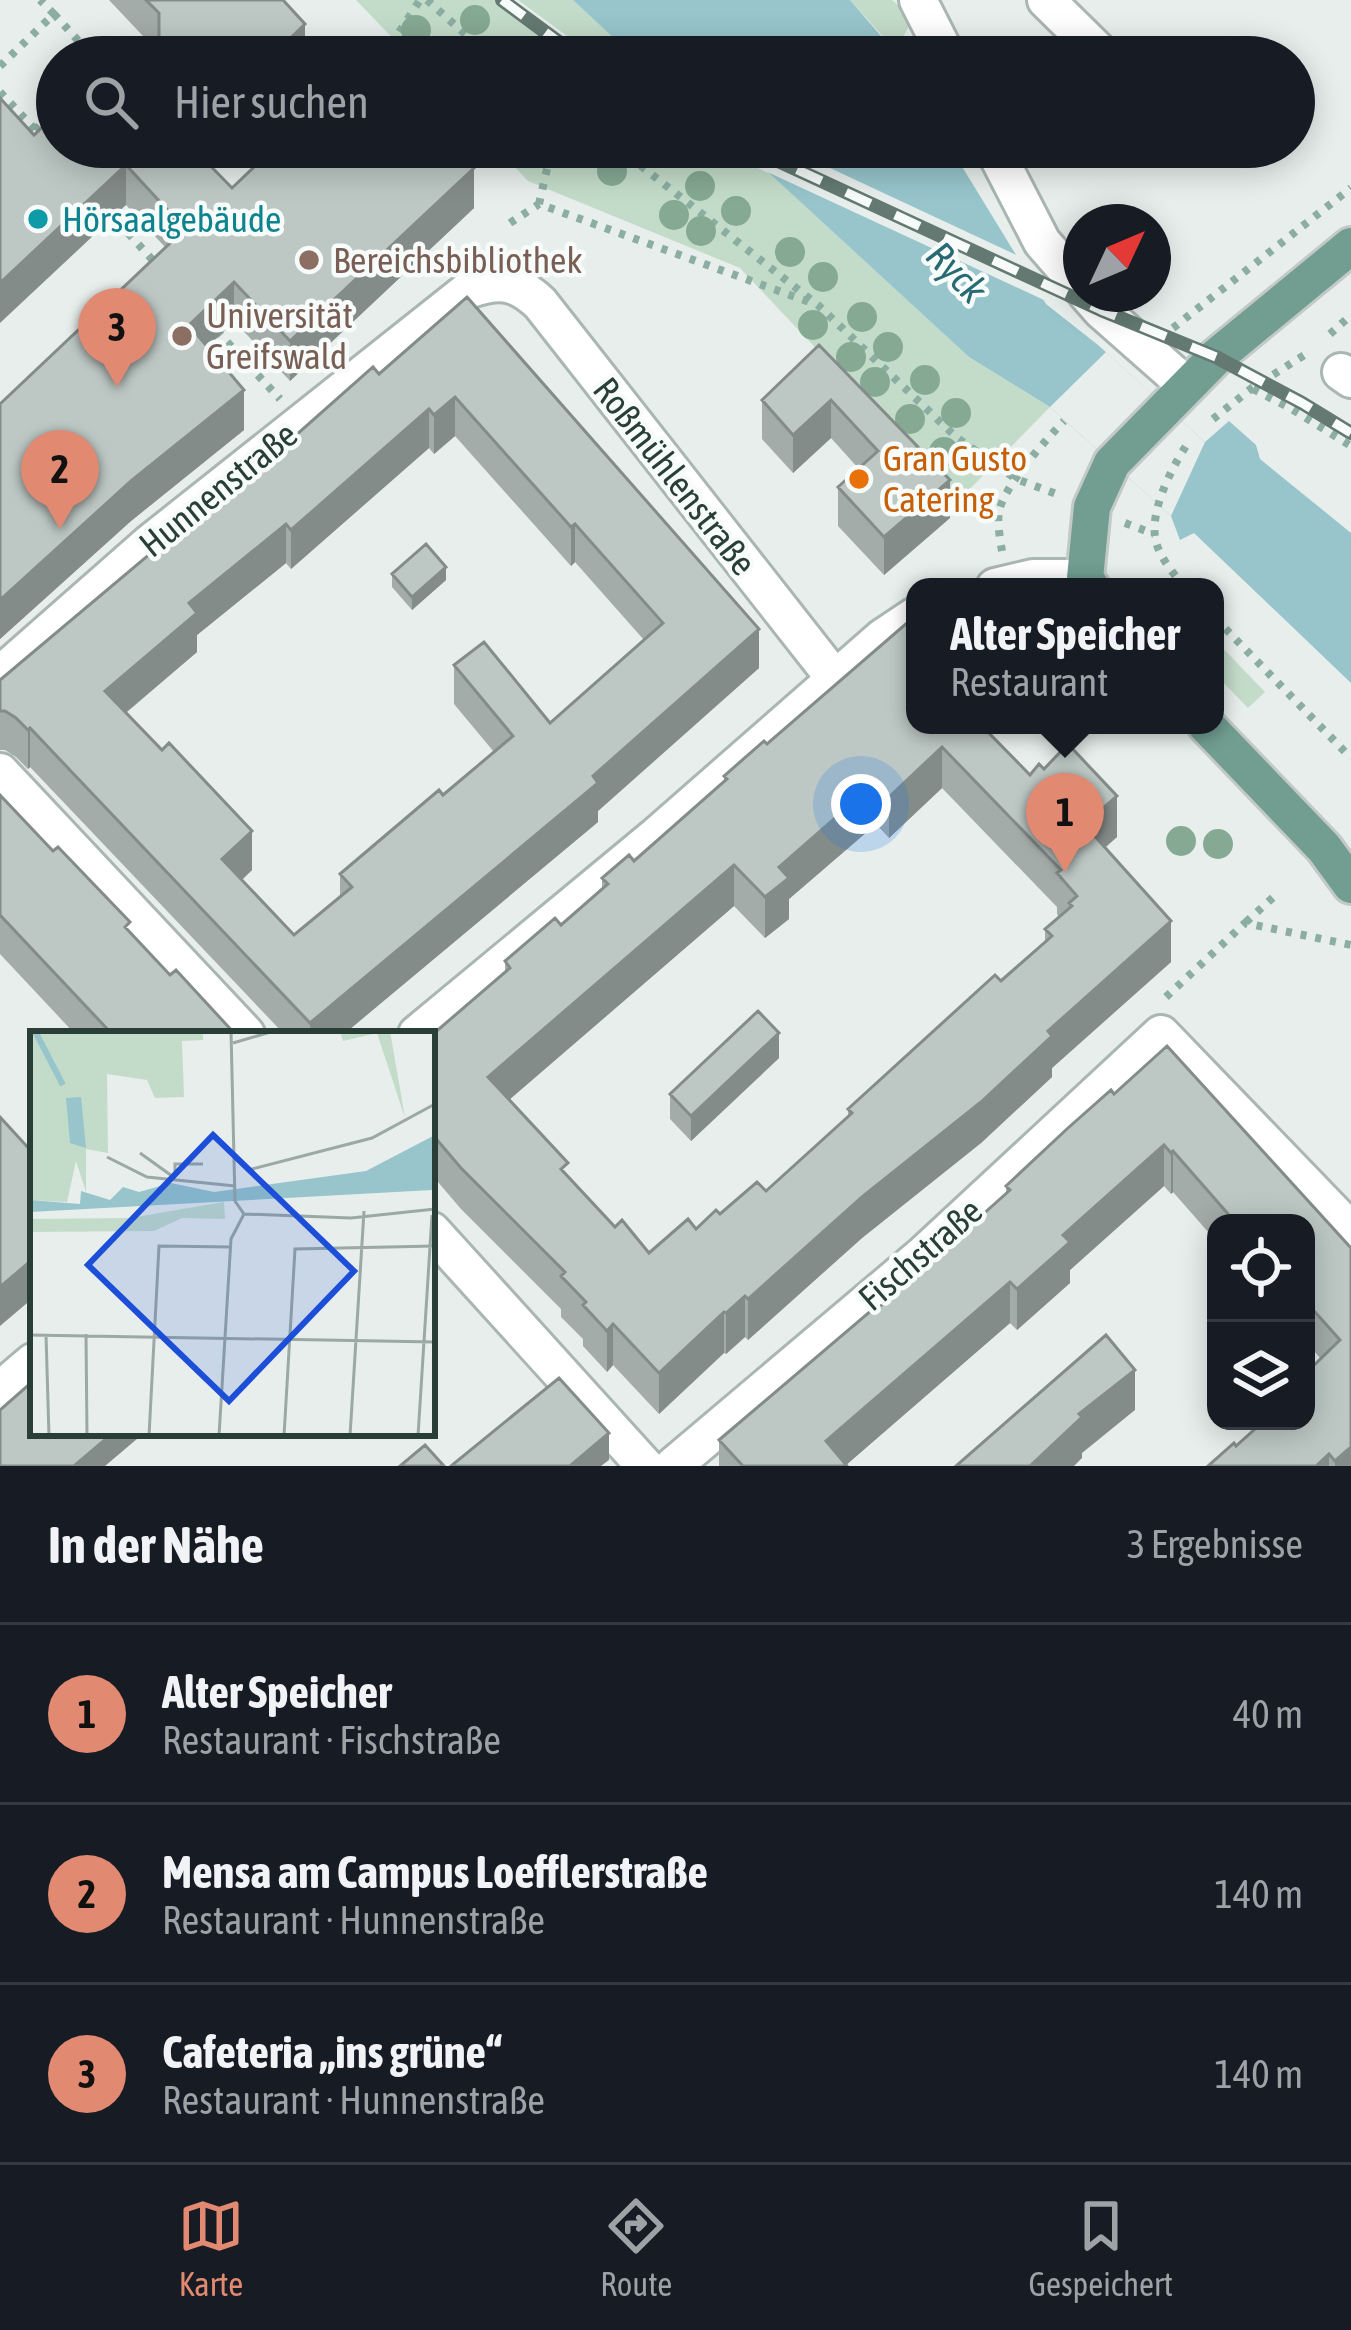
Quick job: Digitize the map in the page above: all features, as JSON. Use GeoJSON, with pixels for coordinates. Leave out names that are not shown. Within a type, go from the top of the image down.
{"type":"FeatureCollection","features":[{"type":"Feature","properties":{"kind":"main road"},"geometry":{"type":"LineString","coordinates":[[1088,578],[1092,507],[1112,464],[1216,357],[1351,246]]}},
{"type":"Feature","properties":{"kind":"main road"},"geometry":{"type":"LineString","coordinates":[[1215,734],[1338,855],[1351,885]]}},
{"type":"Feature","properties":{"kind":"street"},"geometry":{"type":"LineString","coordinates":[[1046,0],[1083,36]]}},
{"type":"Feature","properties":{"kind":"street"},"geometry":{"type":"LineString","coordinates":[[924,4],[938,36]]}},
{"type":"Feature","properties":{"kind":"street"},"geometry":{"type":"LineString","coordinates":[[1004,168],[1042,242],[1063,266]]}},
{"type":"Feature","properties":{"kind":"street","name":"Roßmühlenstraße"},"geometry":{"type":"LineString","coordinates":[[507,283],[525,290],[573,334],[836,680]]}},
{"type":"Feature","properties":{"kind":"street","name":"Hunnenstraße"},"geometry":{"type":"LineString","coordinates":[[0,675],[150,543],[470,289],[507,283]]}},
{"type":"Feature","properties":{"kind":"street"},"geometry":{"type":"LineString","coordinates":[[1106,312],[1145,349],[1176,396]]}},
{"type":"Feature","properties":{"kind":"street"},"geometry":{"type":"LineString","coordinates":[[421,1031],[906,622]]}},
{"type":"Feature","properties":{"kind":"street"},"geometry":{"type":"LineString","coordinates":[[0,772],[243,1031]]}},
{"type":"Feature","properties":{"kind":"street"},"geometry":{"type":"LineString","coordinates":[[1160,1034],[1351,1231]]}},
{"type":"Feature","properties":{"kind":"street","name":"Fischstraße"},"geometry":{"type":"LineString","coordinates":[[673,1466],[924,1254],[1160,1034]]}},
{"type":"Feature","properties":{"kind":"street"},"geometry":{"type":"LineString","coordinates":[[435,1234],[645,1466]]}},
{"type":"Feature","properties":{"kind":"street"},"geometry":{"type":"LineString","coordinates":[[0,1390],[30,1365]]}},
{"type":"Feature","properties":{"kind":"path"},"geometry":{"type":"LineString","coordinates":[[40,0],[74,36]]}},
{"type":"Feature","properties":{"kind":"path"},"geometry":{"type":"LineString","coordinates":[[398,36],[424,0],[466,36]]}},
{"type":"Feature","properties":{"kind":"path"},"geometry":{"type":"LineString","coordinates":[[0,66],[54,14]]}},
{"type":"Feature","properties":{"kind":"path"},"geometry":{"type":"LineString","coordinates":[[0,92],[35,130]]}},
{"type":"Feature","properties":{"kind":"path"},"geometry":{"type":"LineString","coordinates":[[510,223],[539,204],[547,168]]}},
{"type":"Feature","properties":{"kind":"path"},"geometry":{"type":"LineString","coordinates":[[644,168],[819,306],[956,437],[1016,478]]}},
{"type":"Feature","properties":{"kind":"path"},"geometry":{"type":"LineString","coordinates":[[1145,349],[1351,188]]}},
{"type":"Feature","properties":{"kind":"path"},"geometry":{"type":"LineString","coordinates":[[99,200],[163,271]]}},
{"type":"Feature","properties":{"kind":"path"},"geometry":{"type":"LineString","coordinates":[[539,204],[819,306]]}},
{"type":"Feature","properties":{"kind":"path"},"geometry":{"type":"LineString","coordinates":[[1326,338],[1351,316]]}},
{"type":"Feature","properties":{"kind":"path"},"geometry":{"type":"LineString","coordinates":[[208,321],[301,423]]}},
{"type":"Feature","properties":{"kind":"path"},"geometry":{"type":"LineString","coordinates":[[1209,422],[1252,388],[1335,367]]}},
{"type":"Feature","properties":{"kind":"path"},"geometry":{"type":"LineString","coordinates":[[1252,388],[1351,446]]}},
{"type":"Feature","properties":{"kind":"path"},"geometry":{"type":"LineString","coordinates":[[999,510],[1016,478],[1064,421]]}},
{"type":"Feature","properties":{"kind":"path"},"geometry":{"type":"LineString","coordinates":[[1175,578],[1154,534],[1162,490],[1195,434]]}},
{"type":"Feature","properties":{"kind":"path"},"geometry":{"type":"LineString","coordinates":[[1224,627],[1351,758]]}},
{"type":"Feature","properties":{"kind":"path"},"geometry":{"type":"LineString","coordinates":[[1160,1034],[1166,997],[1277,893]]}},
{"type":"Feature","properties":{"kind":"path"},"geometry":{"type":"LineString","coordinates":[[1245,923],[1351,945]]}},
{"type":"Feature","properties":{"kind":"green space"},"geometry":{"type":"Polygon","coordinates":[[[356,0],[494,0],[542,36],[391,36],[356,0]]]}},
{"type":"Feature","properties":{"kind":"green space"},"geometry":{"type":"Polygon","coordinates":[[[518,0],[573,0],[612,36],[567,36],[518,0]]]}},
{"type":"Feature","properties":{"kind":"green space"},"geometry":{"type":"Polygon","coordinates":[[[850,0],[892,0],[913,18],[904,36],[882,36],[850,0]]]}},
{"type":"Feature","properties":{"kind":"green space"},"geometry":{"type":"Polygon","coordinates":[[[516,168],[758,168],[969,357],[1050,407],[959,500],[740,268],[528,181],[516,168]]]}},
{"type":"Feature","properties":{"kind":"green space"},"geometry":{"type":"Polygon","coordinates":[[[1224,649],[1265,692],[1248,708],[1224,683],[1224,649]]]}},
{"type":"Feature","properties":{"kind":"water"},"geometry":{"type":"Polygon","coordinates":[[[573,0],[850,0],[881,36],[612,36],[573,0]]]}},
{"type":"Feature","properties":{"kind":"water","name":"Ryck"},"geometry":{"type":"Polygon","coordinates":[[[763,168],[963,168],[1046,304],[1205,442],[1229,421],[1256,445],[1260,459],[1351,533],[1351,683],[1194,533],[1180,540],[1171,516],[1050,407],[969,357],[763,168]]]}},
{"type":"Feature","properties":{"kind":"pier"},"geometry":{"type":"Polygon","coordinates":[[[759,168],[830,168],[1027,260],[1059,307],[759,168]]]}},
{"type":"Feature","properties":{"kind":"pier"},"geometry":{"type":"Polygon","coordinates":[[[1106,352],[1205,442],[1171,516],[1050,407],[1106,352]]]}},
{"type":"Feature","properties":{"kind":"building"},"geometry":{"type":"Polygon","coordinates":[[[146,0],[283,0],[305,24],[293,36],[159,36],[159,13],[146,0]]]}},
{"type":"Feature","properties":{"kind":"building"},"geometry":{"type":"Polygon","coordinates":[[[0,98],[36,133],[36,168],[123,168],[0,283],[0,98]]]}},
{"type":"Feature","properties":{"kind":"building"},"geometry":{"type":"Polygon","coordinates":[[[129,168],[212,168],[232,188],[253,168],[474,168],[290,341],[234,282],[189,325],[244,390],[131,481],[0,600],[0,404],[185,229],[129,168]]]}},
{"type":"Feature","properties":{"kind":"building"},"geometry":{"type":"Polygon","coordinates":[[[467,297],[759,629],[593,776],[598,783],[310,1023],[30,728],[0,711],[0,680],[239,479],[242,483],[373,367],[379,374],[467,297]],[[455,397],[434,415],[429,409],[291,530],[286,524],[189,603],[197,613],[105,691],[162,750],[169,743],[252,831],[222,859],[294,935],[352,887],[340,874],[439,790],[443,795],[513,736],[454,665],[484,642],[550,723],[663,623],[575,524],[571,527],[455,397]]]}},
{"type":"Feature","properties":{"kind":"building"},"geometry":{"type":"Polygon","coordinates":[[[819,345],[950,480],[884,537],[838,487],[878,451],[831,400],[793,435],[762,400],[819,345]]]}},
{"type":"Feature","properties":{"kind":"building"},"geometry":{"type":"Polygon","coordinates":[[[426,544],[446,567],[412,597],[392,574],[426,544]]]}},
{"type":"Feature","properties":{"kind":"building"},"geometry":{"type":"Polygon","coordinates":[[[906,624],[906,734],[990,734],[1030,775],[1039,764],[1044,769],[1068,744],[1117,796],[1092,818],[1098,825],[1091,832],[1171,921],[1048,1031],[1052,1036],[981,1102],[862,1197],[748,1299],[745,1296],[724,1312],[659,1373],[613,1324],[607,1331],[561,1276],[565,1272],[435,1138],[435,1032],[510,968],[505,961],[555,918],[561,925],[608,884],[602,878],[629,855],[634,861],[764,741],[767,744],[906,624]],[[942,747],[889,797],[874,784],[779,867],[789,878],[765,897],[734,865],[488,1077],[568,1163],[561,1169],[615,1227],[622,1220],[649,1253],[688,1219],[696,1229],[757,1182],[766,1191],[995,975],[1001,981],[1052,936],[1045,929],[1077,896],[1057,873],[1061,870],[942,747]]]}},
{"type":"Feature","properties":{"kind":"building"},"geometry":{"type":"Polygon","coordinates":[[[0,795],[130,922],[125,927],[170,975],[176,970],[232,1031],[109,1031],[0,915],[0,795]]]}},
{"type":"Feature","properties":{"kind":"building"},"geometry":{"type":"Polygon","coordinates":[[[758,1011],[779,1033],[691,1116],[670,1094],[758,1011]]]}},
{"type":"Feature","properties":{"kind":"building"},"geometry":{"type":"Polygon","coordinates":[[[1167,1046],[1351,1248],[1351,1447],[1335,1461],[1329,1454],[1316,1466],[1208,1466],[1254,1430],[1315,1430],[1315,1364],[1340,1340],[1315,1312],[1315,1214],[1228,1214],[1164,1145],[1063,1235],[1070,1242],[1017,1289],[1010,1282],[826,1441],[847,1466],[743,1466],[719,1440],[875,1311],[1010,1190],[1006,1186],[1068,1128],[1111,1090],[1114,1094],[1167,1046]]]}},
{"type":"Feature","properties":{"kind":"building"},"geometry":{"type":"Polygon","coordinates":[[[0,1117],[30,1150],[30,1262],[0,1287],[0,1117]]]}},
{"type":"Feature","properties":{"kind":"building"},"geometry":{"type":"Polygon","coordinates":[[[1106,1335],[1135,1370],[1079,1414],[1082,1417],[1030,1466],[956,1466],[1106,1335]]]}},
{"type":"Feature","properties":{"kind":"building"},"geometry":{"type":"Polygon","coordinates":[[[559,1378],[609,1433],[570,1466],[451,1466],[559,1378]]]}},
{"type":"Feature","properties":{"kind":"building"},"geometry":{"type":"Polygon","coordinates":[[[30,1384],[30,1436],[109,1436],[74,1466],[0,1466],[0,1410],[30,1384]]]}},
{"type":"Feature","properties":{"kind":"building"},"geometry":{"type":"Polygon","coordinates":[[[425,1445],[444,1466],[400,1466],[425,1445]]]}},
{"type":"Feature","properties":{"kind":"railway"},"geometry":{"type":"LineString","coordinates":[[502,0],[551,36]]}},
{"type":"Feature","properties":{"kind":"railway"},"geometry":{"type":"LineString","coordinates":[[793,168],[1101,310],[1216,357],[1351,433]]}},
{"type":"Feature","properties":{"kind":"place","name":"Hörsaalgebäude"},"geometry":{"type":"Point","coordinates":[38,219]}},
{"type":"Feature","properties":{"kind":"place","name":"Bereichsbibliothek"},"geometry":{"type":"Point","coordinates":[309,260]}},
{"type":"Feature","properties":{"kind":"place","name":"Universität Greifswald"},"geometry":{"type":"Point","coordinates":[182,336]}},
{"type":"Feature","properties":{"kind":"place","name":"Cafeteria „ins grüne“"},"geometry":{"type":"Point","coordinates":[117,387]}},
{"type":"Feature","properties":{"kind":"place","name":"Gran Gusto Catering"},"geometry":{"type":"Point","coordinates":[859,479]}},
{"type":"Feature","properties":{"kind":"place","name":"Mensa am Campus Loefflerstraße"},"geometry":{"type":"Point","coordinates":[60,529]}},
{"type":"Feature","properties":{"kind":"place","name":"Alter Speicher"},"geometry":{"type":"Point","coordinates":[1065,872]}}]}
